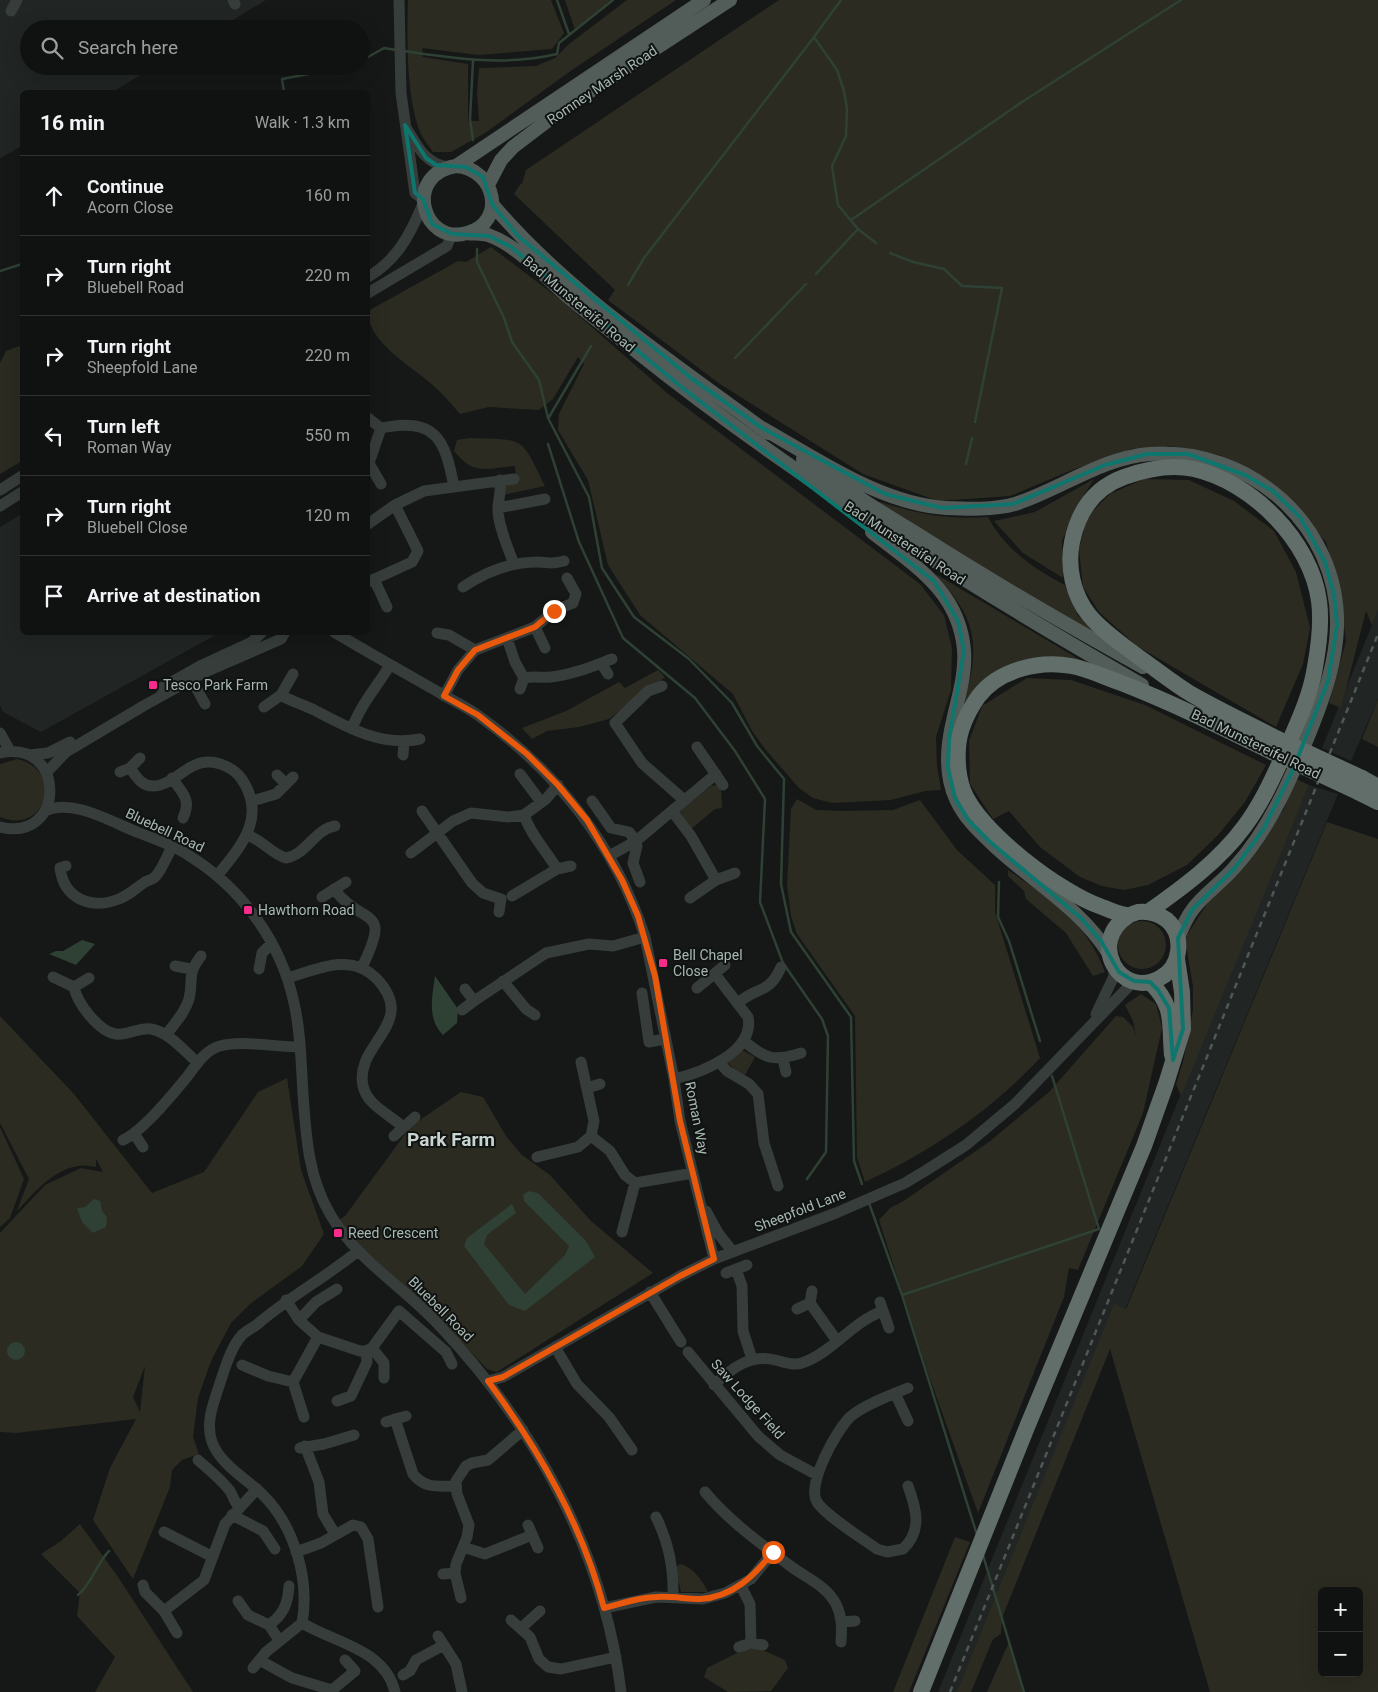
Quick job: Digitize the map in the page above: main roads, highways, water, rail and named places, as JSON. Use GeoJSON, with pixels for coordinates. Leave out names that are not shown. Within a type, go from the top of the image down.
{"type":"FeatureCollection","features":[{"type":"Feature","properties":{"kind":"highway"},"geometry":{"type":"LineString","coordinates":[[1173,1060],[1169,1008],[1165,999],[1142,982],[1118,972],[1111,960],[1110,936],[1120,921],[1128,916],[1148,912],[1185,886],[1244,827],[1266,790],[1296,728],[1313,679],[1320,636],[1319,599],[1305,559],[1288,529],[1252,496],[1229,482],[1195,469],[1170,466],[1138,472],[1118,479],[1098,491],[1081,512],[1074,531],[1070,568],[1078,598],[1090,616],[1115,640],[1189,693]]}},
{"type":"Feature","properties":{"kind":"highway"},"geometry":{"type":"LineString","coordinates":[[1128,916],[1070,893],[1018,853],[974,811],[963,791],[957,765],[958,740],[966,714],[982,692],[999,677],[1039,665],[1060,665],[1085,670],[1173,703]]}},
{"type":"Feature","properties":{"kind":"highway","name":"Bad Munstereifel Road"},"geometry":{"type":"LineString","coordinates":[[1189,693],[1275,746]]}},
{"type":"Feature","properties":{"kind":"highway","name":"Bad Munstereifel Road"},"geometry":{"type":"LineString","coordinates":[[1173,703],[1275,746],[1360,785],[1378,787]]}},
{"type":"Feature","properties":{"kind":"highway","name":"Bad Munstereifel Road"},"geometry":{"type":"LineString","coordinates":[[1360,785],[1378,802]]}},
{"type":"Feature","properties":{"kind":"highway"},"geometry":{"type":"LineString","coordinates":[[921,1692],[1144,1146],[1183,1029],[1182,992],[1177,959],[1178,938],[1167,920],[1148,912]]}},
{"type":"Feature","properties":{"kind":"highway"},"geometry":{"type":"LineString","coordinates":[[1142,982],[1167,974],[1177,959]]}},
{"type":"Feature","properties":{"kind":"main road","name":"Romney Marsh Road"},"geometry":{"type":"LineString","coordinates":[[452,166],[704,0]]}},
{"type":"Feature","properties":{"kind":"main road","name":"Romney Marsh Road"},"geometry":{"type":"LineString","coordinates":[[488,185],[501,160],[513,148],[563,109],[730,0]]}},
{"type":"Feature","properties":{"kind":"main road"},"geometry":{"type":"LineString","coordinates":[[452,166],[475,170],[488,185],[492,204],[484,222],[467,233],[452,234],[442,231],[432,224],[426,215],[423,201],[426,185],[431,177],[452,166]]}},
{"type":"Feature","properties":{"kind":"main road","name":"Bad Munstereifel Road"},"geometry":{"type":"LineString","coordinates":[[492,204],[518,236],[596,303],[691,378],[833,481],[1047,614],[1189,693]]}},
{"type":"Feature","properties":{"kind":"main road","name":"Bad Munstereifel Road"},"geometry":{"type":"LineString","coordinates":[[467,233],[489,236],[511,247],[578,305],[684,389],[791,468],[958,577],[1173,703]]}},
{"type":"Feature","properties":{"kind":"main road"},"geometry":{"type":"LineString","coordinates":[[762,428],[884,494],[908,502],[942,508],[976,509],[1013,504],[1105,465],[1147,454],[1188,454],[1219,462],[1245,475],[1273,492],[1300,517],[1325,562],[1334,595],[1337,625],[1334,654],[1328,681],[1292,772],[1263,830],[1234,869],[1192,910],[1178,938]]}},
{"type":"Feature","properties":{"kind":"main road"},"geometry":{"type":"LineString","coordinates":[[791,468],[924,572],[946,596],[958,621],[964,650],[962,682],[949,739],[948,768],[955,798],[968,820],[1012,861],[1081,918],[1101,941],[1111,960]]}},
{"type":"Feature","properties":{"kind":"waterway"},"geometry":{"type":"LineString","coordinates":[[557,0],[569,34]]}},
{"type":"Feature","properties":{"kind":"waterway"},"geometry":{"type":"LineString","coordinates":[[404,51],[481,60],[519,60],[557,54],[559,43],[613,0]]}},
{"type":"Feature","properties":{"kind":"waterway"},"geometry":{"type":"LineString","coordinates":[[628,285],[644,258],[841,0]]}},
{"type":"Feature","properties":{"kind":"waterway"},"geometry":{"type":"LineString","coordinates":[[851,220],[1022,102],[1181,0]]}},
{"type":"Feature","properties":{"kind":"waterway"},"geometry":{"type":"LineString","coordinates":[[814,37],[837,70],[844,91],[847,109],[846,136],[832,166],[838,205],[858,229],[876,243]]}},
{"type":"Feature","properties":{"kind":"waterway"},"geometry":{"type":"LineString","coordinates":[[370,56],[384,48],[396,50]]}},
{"type":"Feature","properties":{"kind":"waterway"},"geometry":{"type":"LineString","coordinates":[[473,61],[470,119],[473,140]]}},
{"type":"Feature","properties":{"kind":"waterway"},"geometry":{"type":"LineString","coordinates":[[284,90],[282,79],[303,75]]}},
{"type":"Feature","properties":{"kind":"waterway"},"geometry":{"type":"LineString","coordinates":[[816,274],[858,229]]}},
{"type":"Feature","properties":{"kind":"waterway"},"geometry":{"type":"LineString","coordinates":[[477,249],[477,262],[504,318],[512,342],[539,380],[548,418],[589,497],[602,568],[634,617],[689,659],[732,703],[757,746],[784,779],[781,884],[791,932],[851,1017],[854,1161],[862,1184]]}},
{"type":"Feature","properties":{"kind":"waterway"},"geometry":{"type":"LineString","coordinates":[[890,253],[913,262],[944,269],[962,286],[1002,288],[975,422]]}},
{"type":"Feature","properties":{"kind":"waterway"},"geometry":{"type":"LineString","coordinates":[[0,271],[20,265]]}},
{"type":"Feature","properties":{"kind":"waterway"},"geometry":{"type":"LineString","coordinates":[[735,358],[806,284]]}},
{"type":"Feature","properties":{"kind":"waterway"},"geometry":{"type":"LineString","coordinates":[[549,417],[591,346]]}},
{"type":"Feature","properties":{"kind":"waterway"},"geometry":{"type":"LineString","coordinates":[[966,464],[972,438]]}},
{"type":"Feature","properties":{"kind":"waterway"},"geometry":{"type":"LineString","coordinates":[[548,444],[579,542],[623,638],[695,698],[735,751],[765,799],[760,902],[783,963],[822,1019],[828,1036],[826,1152],[807,1179]]}},
{"type":"Feature","properties":{"kind":"waterway"},"geometry":{"type":"LineString","coordinates":[[999,882],[998,917],[1009,941],[1040,1041]]}},
{"type":"Feature","properties":{"kind":"waterway"},"geometry":{"type":"LineString","coordinates":[[902,1295],[1099,1229],[1052,1076]]}},
{"type":"Feature","properties":{"kind":"waterway"},"geometry":{"type":"LineString","coordinates":[[869,1203],[902,1295],[977,1535]]}},
{"type":"Feature","properties":{"kind":"waterway"},"geometry":{"type":"LineString","coordinates":[[78,1595],[87,1585],[109,1551]]}},
{"type":"Feature","properties":{"kind":"waterway"},"geometry":{"type":"LineString","coordinates":[[983,1555],[1024,1692]]}},
{"type":"Feature","properties":{"kind":"railway"},"geometry":{"type":"LineString","coordinates":[[950,1692],[1378,634]]}},
{"type":"Feature","properties":{"kind":"place","name":"Tesco Park Farm"},"geometry":{"type":"Point","coordinates":[153,685]}},
{"type":"Feature","properties":{"kind":"place","name":"Hawthorn Road"},"geometry":{"type":"Point","coordinates":[248,910]}},
{"type":"Feature","properties":{"kind":"place","name":"Bell Chapel Close"},"geometry":{"type":"Point","coordinates":[663,963]}},
{"type":"Feature","properties":{"kind":"place","name":"Reed Crescent"},"geometry":{"type":"Point","coordinates":[338,1233]}},
{"type":"Feature","properties":{"kind":"district","name":"Park Farm"},"geometry":{"type":"Point","coordinates":[451,1139]}}]}
